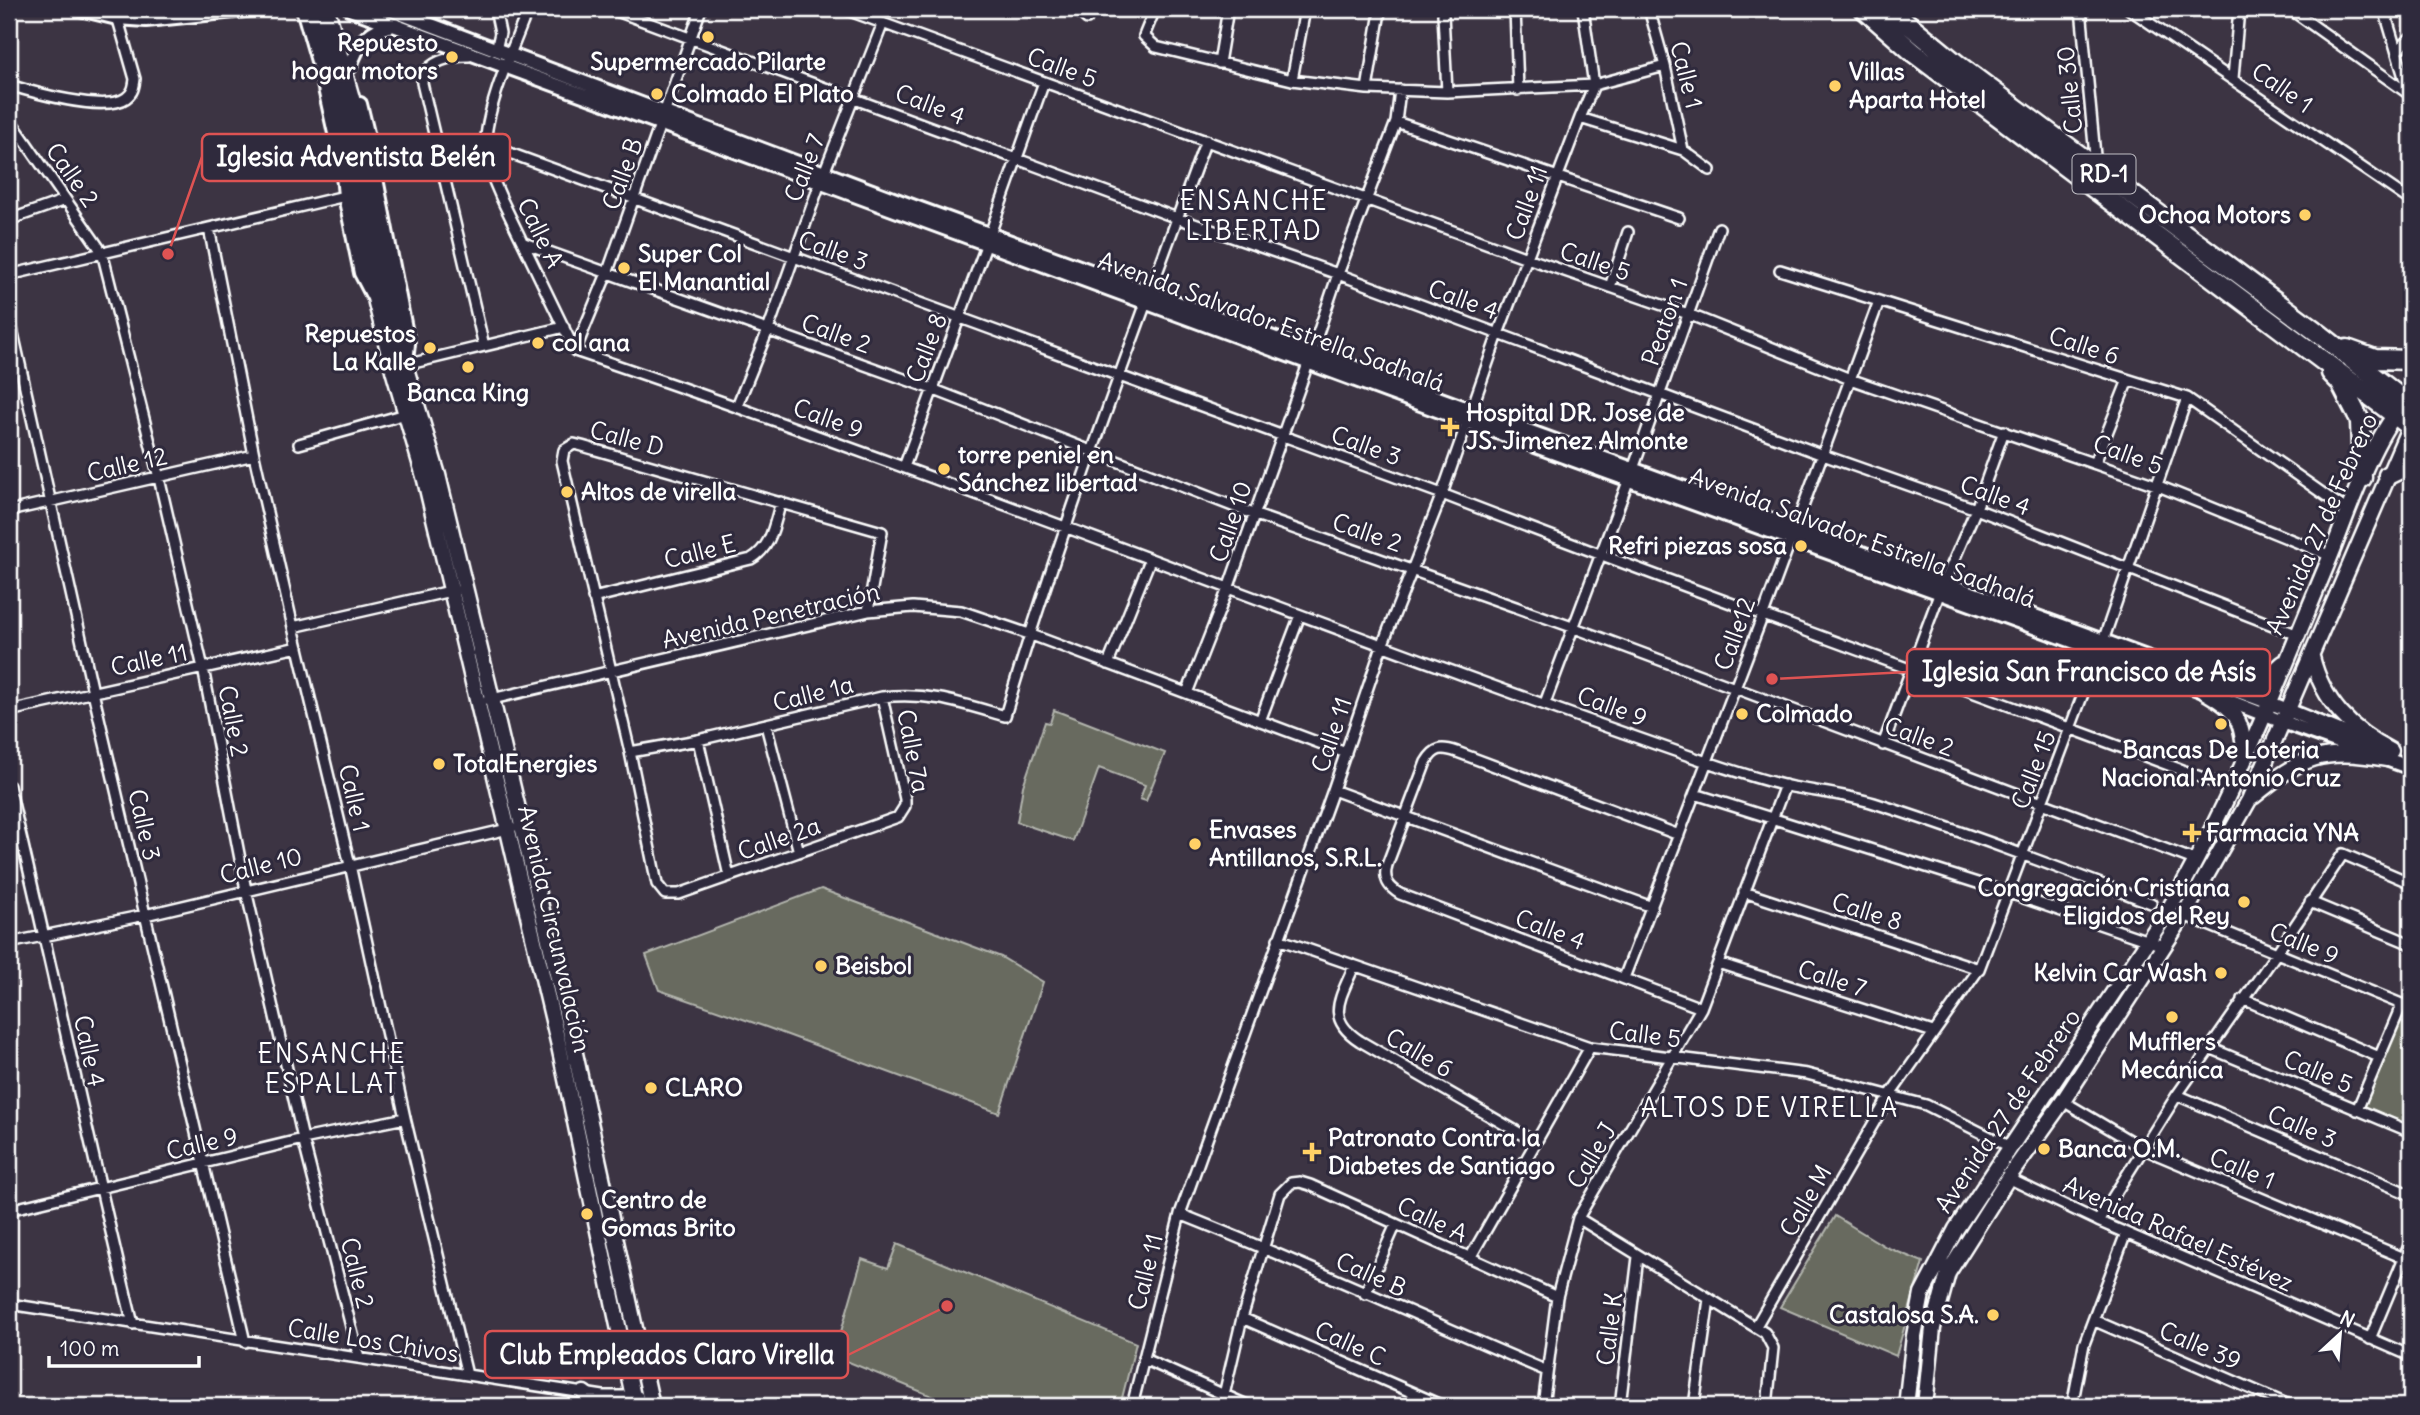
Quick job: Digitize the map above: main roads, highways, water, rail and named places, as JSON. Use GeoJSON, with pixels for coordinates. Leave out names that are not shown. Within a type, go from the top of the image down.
{"type":"FeatureCollection","features":[{"type":"Feature","properties":{"kind":"highway","name":"RD-1"},"geometry":{"type":"LineString","coordinates":[[1864,9],[1914,53],[2276,324]]}},
{"type":"Feature","properties":{"kind":"highway","name":"RD-1"},"geometry":{"type":"LineString","coordinates":[[1890,9],[1958,65],[2321,335]]}},
{"type":"Feature","properties":{"kind":"highway"},"geometry":{"type":"LineString","coordinates":[[2276,324],[2408,413]]}},
{"type":"Feature","properties":{"kind":"highway"},"geometry":{"type":"LineString","coordinates":[[2276,324],[2340,382],[2360,421],[2362,478]]}},
{"type":"Feature","properties":{"kind":"highway"},"geometry":{"type":"LineString","coordinates":[[2321,335],[2408,413]]}},
{"type":"Feature","properties":{"kind":"highway"},"geometry":{"type":"LineString","coordinates":[[2321,335],[2343,348],[2375,359],[2411,360]]}},
{"type":"Feature","properties":{"kind":"highway"},"geometry":{"type":"LineString","coordinates":[[2388,475],[2411,464]]}},
{"type":"Feature","properties":{"kind":"main road"},"geometry":{"type":"LineString","coordinates":[[80,9],[169,19],[256,9]]}},
{"type":"Feature","properties":{"kind":"main road","name":"Avenida Circunvalación"},"geometry":{"type":"LineString","coordinates":[[303,9],[322,75],[342,165],[345,196],[360,273],[376,303]]}},
{"type":"Feature","properties":{"kind":"main road","name":"Avenida Circunvalación"},"geometry":{"type":"LineString","coordinates":[[314,9],[348,111],[376,303],[522,826],[566,1012],[651,1401]]}},
{"type":"Feature","properties":{"kind":"main road","name":"Avenida Circunvalación"},"geometry":{"type":"LineString","coordinates":[[327,9],[382,273],[405,365],[438,475],[458,590]]}},
{"type":"Feature","properties":{"kind":"main road","name":"Avenida Circunvalación"},"geometry":{"type":"LineString","coordinates":[[334,9],[368,136],[408,344],[405,365]]}},
{"type":"Feature","properties":{"kind":"main road","name":"Avenida Salvador Estrella Sadhalá"},"geometry":{"type":"LineString","coordinates":[[350,9],[400,16],[496,50],[508,60]]}},
{"type":"Feature","properties":{"kind":"main road","name":"Avenida Salvador Estrella Sadhalá"},"geometry":{"type":"LineString","coordinates":[[389,9],[478,55],[508,60],[1469,416],[2101,646],[2389,755],[2411,768]]}},
{"type":"Feature","properties":{"kind":"main road"},"geometry":{"type":"LineString","coordinates":[[351,67],[364,38],[400,16]]}},
{"type":"Feature","properties":{"kind":"main road","name":"Avenida 27 de Febrero"},"geometry":{"type":"LineString","coordinates":[[1925,1406],[1933,1328],[1948,1273],[2008,1178],[2063,1101],[2184,915],[2249,800],[2388,475],[2408,413]]}},
{"type":"Feature","properties":{"kind":"main road","name":"Avenida 27 de Febrero"},"geometry":{"type":"LineString","coordinates":[[1906,1406],[1922,1294],[1956,1229],[2197,861],[2232,789],[2362,478],[2408,413]]}},
{"type":"Feature","properties":{"kind":"main road"},"geometry":{"type":"LineString","coordinates":[[2312,657],[2314,668],[2334,708],[2389,755]]}},
{"type":"Feature","properties":{"kind":"main road"},"geometry":{"type":"LineString","coordinates":[[2212,688],[2243,686],[2255,682],[2277,669],[2286,660]]}},
{"type":"Feature","properties":{"kind":"main road"},"geometry":{"type":"LineString","coordinates":[[2212,688],[2239,720],[2245,757]]}},
{"type":"Feature","properties":{"kind":"main road","name":"Avenida Circunvalación"},"geometry":{"type":"LineString","coordinates":[[485,700],[507,829],[559,1046],[634,1401]]}},
{"type":"Feature","properties":{"kind":"main road"},"geometry":{"type":"LineString","coordinates":[[2249,800],[2286,770],[2319,756],[2389,755]]}},
{"type":"Feature","properties":{"kind":"main road","name":"Avenida Salvador Estrella Sadhalá"},"geometry":{"type":"LineString","coordinates":[[2389,755],[2411,759]]}},
{"type":"Feature","properties":{"kind":"main road"},"geometry":{"type":"LineString","coordinates":[[584,1393],[601,1406]]}},
{"type":"Feature","properties":{"kind":"place","name":"Supermercado Pilarte"},"geometry":{"type":"Point","coordinates":[708,37]}},
{"type":"Feature","properties":{"kind":"place","name":"Repuesto hogar motors"},"geometry":{"type":"Point","coordinates":[452,57]}},
{"type":"Feature","properties":{"kind":"place","name":"Villas Aparta Hotel"},"geometry":{"type":"Point","coordinates":[1835,86]}},
{"type":"Feature","properties":{"kind":"place","name":"Colmado El Plato"},"geometry":{"type":"Point","coordinates":[657,94]}},
{"type":"Feature","properties":{"kind":"place","name":"Ochoa Motors"},"geometry":{"type":"Point","coordinates":[2305,215]}},
{"type":"Feature","properties":{"kind":"place","name":"Iglesia Adventista Belén"},"geometry":{"type":"Point","coordinates":[168,254]}},
{"type":"Feature","properties":{"kind":"place","name":"Super Col El Manantial"},"geometry":{"type":"Point","coordinates":[624,268]}},
{"type":"Feature","properties":{"kind":"place","name":"col ana"},"geometry":{"type":"Point","coordinates":[538,343]}},
{"type":"Feature","properties":{"kind":"place","name":"Repuestos La Kalle"},"geometry":{"type":"Point","coordinates":[430,348]}},
{"type":"Feature","properties":{"kind":"place","name":"Banca King"},"geometry":{"type":"Point","coordinates":[468,367]}},
{"type":"Feature","properties":{"kind":"place","name":"Hospital DR. Jose de JS. Jimenez Almonte"},"geometry":{"type":"Point","coordinates":[1450,427]}},
{"type":"Feature","properties":{"kind":"place","name":"torre peniel en Sánchez libertad"},"geometry":{"type":"Point","coordinates":[944,469]}},
{"type":"Feature","properties":{"kind":"place","name":"Altos de virella"},"geometry":{"type":"Point","coordinates":[567,492]}},
{"type":"Feature","properties":{"kind":"place","name":"Refri piezas sosa"},"geometry":{"type":"Point","coordinates":[1801,546]}},
{"type":"Feature","properties":{"kind":"place","name":"Iglesia San Francisco de Asís"},"geometry":{"type":"Point","coordinates":[1772,679]}},
{"type":"Feature","properties":{"kind":"place","name":"Colmado"},"geometry":{"type":"Point","coordinates":[1742,714]}},
{"type":"Feature","properties":{"kind":"place","name":"Bancas De Loteria Nacional Antonio Cruz"},"geometry":{"type":"Point","coordinates":[2221,724]}},
{"type":"Feature","properties":{"kind":"place","name":"TotalEnergies"},"geometry":{"type":"Point","coordinates":[439,764]}},
{"type":"Feature","properties":{"kind":"place","name":"Farmacia YNA"},"geometry":{"type":"Point","coordinates":[2192,833]}},
{"type":"Feature","properties":{"kind":"place","name":"Envases Antillanos, S.R.L."},"geometry":{"type":"Point","coordinates":[1195,844]}},
{"type":"Feature","properties":{"kind":"place","name":"Congregación Cristiana Eligidos del Rey"},"geometry":{"type":"Point","coordinates":[2244,902]}},
{"type":"Feature","properties":{"kind":"place","name":"Beisbol"},"geometry":{"type":"Point","coordinates":[821,966]}},
{"type":"Feature","properties":{"kind":"place","name":"Kelvin Car Wash"},"geometry":{"type":"Point","coordinates":[2221,973]}},
{"type":"Feature","properties":{"kind":"place","name":"Mufflers Mecánica"},"geometry":{"type":"Point","coordinates":[2172,1017]}},
{"type":"Feature","properties":{"kind":"place","name":"CLARO"},"geometry":{"type":"Point","coordinates":[651,1088]}},
{"type":"Feature","properties":{"kind":"place","name":"Banca O.M."},"geometry":{"type":"Point","coordinates":[2044,1149]}},
{"type":"Feature","properties":{"kind":"place","name":"Patronato Contra la Diabetes de Santiago"},"geometry":{"type":"Point","coordinates":[1312,1152]}},
{"type":"Feature","properties":{"kind":"place","name":"Centro de Gomas Brito"},"geometry":{"type":"Point","coordinates":[587,1214]}},
{"type":"Feature","properties":{"kind":"place","name":"Club Empleados Claro Virella"},"geometry":{"type":"Point","coordinates":[947,1306]}},
{"type":"Feature","properties":{"kind":"place","name":"Castalosa S.A."},"geometry":{"type":"Point","coordinates":[1993,1315]}},
{"type":"Feature","properties":{"kind":"district","name":"ENSANCHE LIBERTAD"},"geometry":{"type":"Point","coordinates":[1254,216]}},
{"type":"Feature","properties":{"kind":"district","name":"ENSANCHE ESPALLAT"},"geometry":{"type":"Point","coordinates":[332,1069]}},
{"type":"Feature","properties":{"kind":"district","name":"ALTOS DE VIRELLA"},"geometry":{"type":"Point","coordinates":[1770,1108]}}]}
